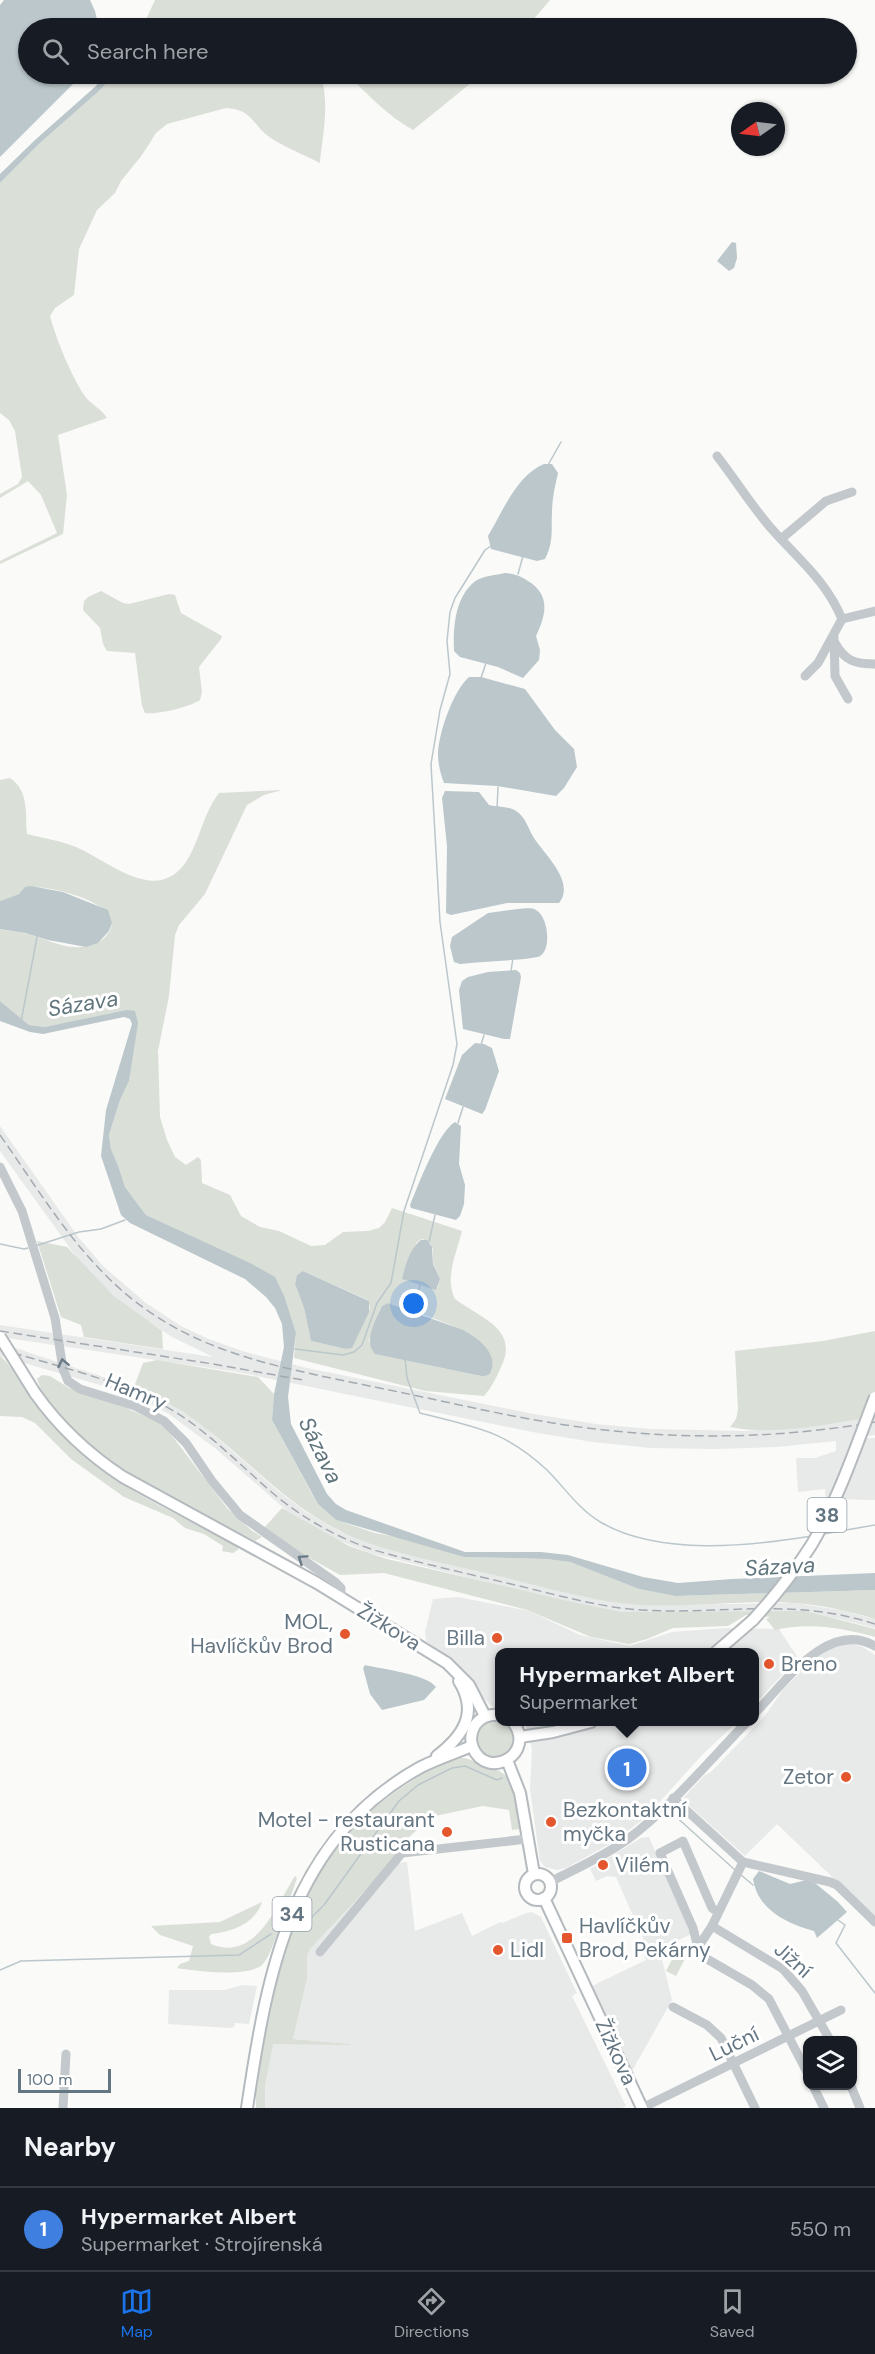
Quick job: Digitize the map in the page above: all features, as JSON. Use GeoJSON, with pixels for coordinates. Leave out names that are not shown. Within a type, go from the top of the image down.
{"type":"FeatureCollection","features":[{"type":"Feature","properties":{"kind":"main road","name":"Žižkova"},"geometry":{"type":"LineString","coordinates":[[0,1337],[35,1393],[66,1431],[94,1457],[138,1486],[341,1597],[447,1663],[469,1684],[485,1716]]}},
{"type":"Feature","properties":{"kind":"main road","name":"38"},"geometry":{"type":"LineString","coordinates":[[722,1648],[753,1620],[793,1572],[812,1543],[838,1492],[875,1396]]}},
{"type":"Feature","properties":{"kind":"main road","name":"34"},"geometry":{"type":"LineString","coordinates":[[247,2108],[256,2048],[270,1984],[287,1927],[304,1887],[324,1854],[356,1816],[379,1796],[454,1743],[461,1735],[466,1720],[466,1695],[447,1663]]}},
{"type":"Feature","properties":{"kind":"main road"},"geometry":{"type":"LineString","coordinates":[[495,1715],[485,1716],[477,1722],[472,1731],[472,1746],[477,1754],[488,1762],[498,1763],[507,1760],[517,1750],[520,1737],[515,1726]]}},
{"type":"Feature","properties":{"kind":"main road"},"geometry":{"type":"LineString","coordinates":[[520,1737],[576,1726]]}},
{"type":"Feature","properties":{"kind":"main road","name":"34"},"geometry":{"type":"LineString","coordinates":[[422,1767],[472,1746]]}},
{"type":"Feature","properties":{"kind":"main road","name":"Žižkova"},"geometry":{"type":"LineString","coordinates":[[507,1760],[520,1793],[534,1874],[526,1882],[527,1893],[536,1899],[544,1898],[642,2108]]}},
{"type":"Feature","properties":{"kind":"main road"},"geometry":{"type":"LineString","coordinates":[[534,1874],[545,1876],[550,1882],[551,1889],[544,1898]]}},
{"type":"Feature","properties":{"kind":"street"},"geometry":{"type":"LineString","coordinates":[[717,456],[781,539],[834,598],[842,619],[835,639],[818,663],[805,676]]}},
{"type":"Feature","properties":{"kind":"street"},"geometry":{"type":"LineString","coordinates":[[781,539],[828,500],[852,492]]}},
{"type":"Feature","properties":{"kind":"street"},"geometry":{"type":"LineString","coordinates":[[842,619],[875,611]]}},
{"type":"Feature","properties":{"kind":"street"},"geometry":{"type":"LineString","coordinates":[[835,639],[840,654],[851,662],[875,664]]}},
{"type":"Feature","properties":{"kind":"street"},"geometry":{"type":"LineString","coordinates":[[835,639],[835,676],[848,699]]}},
{"type":"Feature","properties":{"kind":"street","name":"Hamry"},"geometry":{"type":"LineString","coordinates":[[2,1173],[22,1210],[55,1318],[63,1369],[73,1386],[135,1406],[164,1421],[186,1443],[218,1489],[240,1515],[335,1582],[341,1588],[341,1597]]}},
{"type":"Feature","properties":{"kind":"street"},"geometry":{"type":"LineString","coordinates":[[759,1709],[802,1664],[821,1648],[833,1642],[849,1639],[861,1640],[875,1646]]}},
{"type":"Feature","properties":{"kind":"street"},"geometry":{"type":"LineString","coordinates":[[550,1882],[614,1848],[635,1833],[673,1798],[743,1726]]}},
{"type":"Feature","properties":{"kind":"street"},"geometry":{"type":"LineString","coordinates":[[673,1798],[743,1862],[837,1885],[875,1922]]}},
{"type":"Feature","properties":{"kind":"street"},"geometry":{"type":"LineString","coordinates":[[320,1952],[402,1853],[527,1839]]}},
{"type":"Feature","properties":{"kind":"street"},"geometry":{"type":"LineString","coordinates":[[698,1948],[693,1928],[660,1853],[683,1841],[712,1908],[718,1912]]}},
{"type":"Feature","properties":{"kind":"street"},"geometry":{"type":"LineString","coordinates":[[743,1862],[710,1928],[695,1952],[752,1985],[769,1999],[803,2065]]}},
{"type":"Feature","properties":{"kind":"street"},"geometry":{"type":"LineString","coordinates":[[693,1928],[710,1928]]}},
{"type":"Feature","properties":{"kind":"street","name":"Jižní"},"geometry":{"type":"LineString","coordinates":[[710,1928],[783,1969],[802,1992],[828,2036]]}},
{"type":"Feature","properties":{"kind":"street"},"geometry":{"type":"LineString","coordinates":[[673,2007],[715,2031],[721,2038],[755,2108]]}},
{"type":"Feature","properties":{"kind":"street","name":"Luční"},"geometry":{"type":"LineString","coordinates":[[642,2108],[841,2010]]}},
{"type":"Feature","properties":{"kind":"street"},"geometry":{"type":"LineString","coordinates":[[63,2108],[66,2054]]}},
{"type":"Feature","properties":{"kind":"street"},"geometry":{"type":"LineString","coordinates":[[815,2090],[824,2108]]}},
{"type":"Feature","properties":{"kind":"street"},"geometry":{"type":"LineString","coordinates":[[853,2090],[860,2108]]}},
{"type":"Feature","properties":{"kind":"shaded area"},"geometry":{"type":"Polygon","coordinates":[[[4,0],[90,0],[97,18],[18,18],[18,84],[73,84],[0,157],[0,5],[4,0]]]}},
{"type":"Feature","properties":{"kind":"shaded area"},"geometry":{"type":"Polygon","coordinates":[[[155,0],[550,0],[535,18],[147,18],[155,0]]]}},
{"type":"Feature","properties":{"kind":"shaded area"},"geometry":{"type":"Polygon","coordinates":[[[106,84],[323,84],[325,106],[320,163],[274,140],[246,114],[235,109],[226,108],[167,124],[156,133],[121,181],[115,193],[97,210],[79,249],[74,295],[55,308],[50,316],[64,357],[79,387],[86,398],[107,418],[58,435],[67,495],[63,534],[0,564],[0,561],[57,533],[41,495],[28,481],[0,498],[0,494],[18,484],[22,477],[15,431],[9,420],[0,413],[0,183],[40,143],[106,84]]]}},
{"type":"Feature","properties":{"kind":"shaded area"},"geometry":{"type":"Polygon","coordinates":[[[106,84],[40,143],[0,183],[0,174],[96,86],[106,84]]]}},
{"type":"Feature","properties":{"kind":"shaded area"},"geometry":{"type":"Polygon","coordinates":[[[357,84],[470,84],[413,130],[357,84]]]}},
{"type":"Feature","properties":{"kind":"shaded area"},"geometry":{"type":"Polygon","coordinates":[[[732,242],[736,243],[737,258],[734,268],[729,271],[717,261],[732,242]]]}},
{"type":"Feature","properties":{"kind":"shaded area"},"geometry":{"type":"Polygon","coordinates":[[[544,464],[552,464],[558,473],[553,502],[551,541],[545,559],[537,561],[491,549],[488,536],[511,495],[526,477],[544,464]]]}},
{"type":"Feature","properties":{"kind":"shaded area"},"geometry":{"type":"Polygon","coordinates":[[[505,573],[528,581],[543,599],[544,613],[536,636],[540,650],[539,660],[523,678],[498,667],[460,657],[454,651],[455,622],[464,594],[477,580],[505,573]]]}},
{"type":"Feature","properties":{"kind":"shaded area"},"geometry":{"type":"Polygon","coordinates":[[[101,591],[129,604],[169,594],[175,595],[181,613],[222,636],[199,667],[202,692],[200,700],[173,710],[145,713],[142,706],[135,653],[107,651],[100,628],[83,610],[84,601],[101,591]]]}},
{"type":"Feature","properties":{"kind":"shaded area"},"geometry":{"type":"Polygon","coordinates":[[[469,677],[481,677],[525,689],[555,730],[574,749],[577,767],[556,796],[497,786],[444,783],[438,759],[441,736],[452,702],[469,677]]]}},
{"type":"Feature","properties":{"kind":"shaded area"},"geometry":{"type":"Polygon","coordinates":[[[10,778],[20,789],[25,803],[27,834],[76,847],[144,880],[158,880],[171,876],[183,866],[193,850],[208,811],[219,793],[282,790],[264,795],[247,805],[205,894],[179,925],[175,935],[169,996],[158,1051],[160,1117],[167,1140],[175,1157],[186,1165],[198,1157],[201,1160],[202,1183],[230,1195],[241,1216],[260,1227],[279,1231],[311,1246],[325,1245],[343,1232],[379,1228],[392,1208],[462,1231],[451,1274],[455,1299],[494,1326],[505,1343],[506,1354],[501,1367],[492,1386],[484,1396],[425,1391],[294,1358],[296,1333],[285,1298],[261,1270],[146,1215],[125,1187],[111,1149],[109,1135],[120,1100],[129,1081],[135,1011],[45,1027],[29,1025],[0,1001],[0,929],[66,946],[81,947],[104,938],[109,932],[111,922],[107,912],[96,904],[51,889],[28,887],[19,894],[0,901],[0,780],[10,778]],[[422,1239],[416,1243],[437,1289],[440,1279],[433,1263],[433,1249],[429,1242],[422,1239]],[[303,1271],[297,1275],[295,1284],[304,1308],[311,1341],[346,1349],[352,1347],[370,1308],[368,1300],[303,1271]],[[388,1303],[382,1306],[369,1340],[376,1354],[481,1376],[491,1372],[491,1358],[484,1346],[471,1336],[435,1319],[388,1303]]]}},
{"type":"Feature","properties":{"kind":"shaded area"},"geometry":{"type":"Polygon","coordinates":[[[445,791],[479,792],[489,805],[516,811],[525,820],[534,838],[561,877],[564,886],[559,903],[507,903],[451,915],[446,913],[447,846],[442,798],[445,791]]]}},
{"type":"Feature","properties":{"kind":"shaded area"},"geometry":{"type":"Polygon","coordinates":[[[25,887],[63,892],[108,910],[112,923],[109,931],[98,943],[86,947],[0,929],[0,901],[19,894],[25,887]]]}},
{"type":"Feature","properties":{"kind":"shaded area"},"geometry":{"type":"Polygon","coordinates":[[[534,909],[540,913],[546,925],[546,947],[540,956],[460,964],[454,962],[450,946],[452,937],[488,913],[534,909]]]}},
{"type":"Feature","properties":{"kind":"shaded area"},"geometry":{"type":"Polygon","coordinates":[[[516,970],[521,977],[510,1039],[463,1029],[459,990],[462,981],[468,977],[488,972],[516,970]]]}},
{"type":"Feature","properties":{"kind":"shaded area"},"geometry":{"type":"Polygon","coordinates":[[[0,1001],[29,1025],[45,1027],[127,1010],[135,1011],[138,1023],[129,1081],[120,1100],[109,1135],[111,1149],[125,1187],[146,1215],[275,1277],[285,1298],[296,1333],[288,1397],[291,1424],[327,1494],[336,1504],[346,1510],[465,1552],[541,1552],[568,1555],[643,1577],[678,1583],[875,1573],[875,1590],[675,1596],[639,1589],[570,1562],[546,1559],[464,1557],[336,1520],[318,1504],[272,1420],[274,1394],[284,1347],[282,1324],[275,1308],[245,1279],[130,1223],[121,1215],[101,1156],[106,1110],[132,1024],[130,1019],[124,1017],[43,1034],[30,1032],[0,1021],[0,1001]]]}},
{"type":"Feature","properties":{"kind":"shaded area"},"geometry":{"type":"Polygon","coordinates":[[[475,1043],[492,1048],[499,1071],[482,1114],[445,1099],[462,1055],[475,1043]]]}},
{"type":"Feature","properties":{"kind":"shaded area"},"geometry":{"type":"Polygon","coordinates":[[[455,1122],[461,1126],[459,1164],[465,1185],[464,1204],[456,1220],[411,1208],[410,1205],[435,1148],[455,1122]]]}},
{"type":"Feature","properties":{"kind":"shaded area"},"geometry":{"type":"Polygon","coordinates":[[[0,1126],[79,1238],[103,1266],[146,1303],[181,1326],[209,1339],[242,1351],[307,1368],[534,1414],[596,1424],[651,1429],[746,1431],[806,1426],[875,1416],[875,1435],[850,1439],[875,1438],[875,1500],[826,1499],[825,1489],[798,1492],[796,1458],[815,1458],[836,1451],[836,1441],[777,1447],[715,1449],[650,1448],[593,1442],[532,1432],[237,1372],[0,1337],[0,1325],[213,1357],[174,1338],[137,1315],[80,1262],[0,1151],[0,1126]]]}},
{"type":"Feature","properties":{"kind":"shaded area"},"geometry":{"type":"Polygon","coordinates":[[[421,1240],[427,1240],[432,1247],[433,1264],[440,1279],[436,1290],[402,1279],[411,1252],[421,1240]]]}},
{"type":"Feature","properties":{"kind":"shaded area"},"geometry":{"type":"Polygon","coordinates":[[[37,1241],[67,1247],[114,1296],[162,1331],[163,1349],[84,1337],[81,1325],[61,1317],[37,1241]]]}},
{"type":"Feature","properties":{"kind":"shaded area"},"geometry":{"type":"Polygon","coordinates":[[[303,1271],[369,1301],[369,1312],[352,1348],[346,1349],[311,1341],[304,1308],[295,1284],[297,1275],[303,1271]]]}},
{"type":"Feature","properties":{"kind":"shaded area"},"geometry":{"type":"Polygon","coordinates":[[[388,1303],[474,1336],[491,1356],[491,1372],[481,1376],[375,1354],[370,1343],[370,1336],[382,1306],[388,1303]]]}},
{"type":"Feature","properties":{"kind":"shaded area"},"geometry":{"type":"Polygon","coordinates":[[[875,1331],[875,1416],[784,1430],[730,1427],[736,1419],[738,1410],[735,1351],[823,1341],[875,1331]]]}},
{"type":"Feature","properties":{"kind":"shaded area"},"geometry":{"type":"Polygon","coordinates":[[[0,1343],[134,1387],[174,1406],[207,1429],[278,1491],[306,1512],[339,1531],[373,1544],[621,1603],[657,1605],[794,1603],[841,1610],[875,1619],[875,1628],[839,1619],[793,1612],[678,1615],[620,1612],[574,1604],[370,1553],[335,1539],[286,1510],[216,1449],[169,1414],[107,1387],[0,1356],[0,1343]]]}},
{"type":"Feature","properties":{"kind":"shaded area"},"geometry":{"type":"Polygon","coordinates":[[[0,1356],[9,1365],[39,1409],[71,1444],[99,1468],[137,1493],[238,1547],[238,1550],[233,1553],[222,1551],[223,1546],[204,1534],[185,1528],[173,1518],[124,1497],[71,1459],[35,1423],[22,1417],[0,1416],[0,1356]]]}},
{"type":"Feature","properties":{"kind":"shaded area"},"geometry":{"type":"Polygon","coordinates":[[[157,1360],[258,1377],[274,1394],[272,1420],[312,1494],[318,1504],[336,1520],[464,1557],[546,1559],[570,1562],[639,1589],[675,1596],[875,1590],[875,1619],[815,1605],[795,1603],[756,1602],[660,1606],[606,1601],[420,1558],[371,1544],[318,1519],[183,1412],[134,1387],[143,1363],[157,1360]]]}},
{"type":"Feature","properties":{"kind":"shaded area"},"geometry":{"type":"Polygon","coordinates":[[[42,1375],[50,1376],[69,1388],[163,1424],[227,1508],[262,1537],[255,1541],[164,1494],[99,1452],[71,1429],[50,1405],[37,1379],[42,1375]]]}},
{"type":"Feature","properties":{"kind":"shaded area"},"geometry":{"type":"Polygon","coordinates":[[[282,1508],[349,1546],[387,1559],[572,1602],[622,1612],[805,1611],[875,1629],[875,1637],[813,1626],[775,1630],[766,1619],[770,1617],[746,1615],[728,1626],[673,1628],[629,1644],[591,1637],[527,1610],[384,1573],[340,1575],[281,1542],[264,1528],[282,1508]]]}},
{"type":"Feature","properties":{"kind":"shaded area"},"geometry":{"type":"Polygon","coordinates":[[[458,1597],[529,1611],[580,1635],[630,1646],[672,1632],[724,1628],[779,1629],[798,1658],[759,1700],[759,1648],[495,1648],[495,1708],[481,1696],[468,1674],[426,1641],[425,1632],[433,1599],[458,1597]]]}},
{"type":"Feature","properties":{"kind":"shaded area"},"geometry":{"type":"Polygon","coordinates":[[[848,1643],[863,1647],[875,1655],[875,1918],[777,1824],[745,1856],[683,1800],[705,1775],[711,1772],[755,1726],[759,1726],[759,1722],[785,1687],[827,1650],[848,1643]]]}},
{"type":"Feature","properties":{"kind":"shaded area"},"geometry":{"type":"Polygon","coordinates":[[[365,1665],[414,1675],[431,1682],[436,1687],[424,1700],[382,1710],[370,1694],[363,1668],[365,1665]]]}},
{"type":"Feature","properties":{"kind":"shaded area"},"geometry":{"type":"Polygon","coordinates":[[[495,1721],[495,1726],[508,1726],[512,1732],[512,1746],[502,1756],[488,1756],[478,1746],[478,1732],[488,1722],[495,1721]]]}},
{"type":"Feature","properties":{"kind":"shaded area"},"geometry":{"type":"Polygon","coordinates":[[[526,1726],[733,1726],[703,1754],[645,1818],[610,1844],[566,1868],[557,1870],[545,1867],[540,1861],[530,1789],[532,1749],[526,1726]]]}},
{"type":"Feature","properties":{"kind":"shaded area"},"geometry":{"type":"Polygon","coordinates":[[[456,1758],[473,1761],[497,1770],[507,1777],[514,1790],[518,1806],[520,1829],[512,1830],[509,1810],[483,1806],[430,1817],[404,1842],[394,1860],[310,1949],[307,1957],[307,1979],[293,2039],[351,2044],[273,2044],[265,2086],[265,2108],[256,2108],[257,2068],[277,1980],[286,1947],[312,1885],[330,1857],[351,1831],[375,1807],[422,1774],[456,1758]]]}},
{"type":"Feature","properties":{"kind":"shaded area"},"geometry":{"type":"Polygon","coordinates":[[[649,1837],[691,1934],[679,1940],[676,1947],[661,1955],[672,2000],[632,2071],[592,1986],[646,1960],[642,1951],[643,1938],[616,1877],[607,1876],[596,1881],[590,1869],[641,1838],[649,1837]]]}},
{"type":"Feature","properties":{"kind":"shaded area"},"geometry":{"type":"Polygon","coordinates":[[[394,1860],[399,1863],[407,1862],[415,1931],[462,1913],[472,1936],[500,1922],[526,1913],[532,1912],[541,1917],[577,1993],[572,1996],[626,2106],[622,2108],[265,2108],[265,2086],[272,2044],[350,2044],[293,2039],[307,1979],[307,1957],[310,1949],[394,1860]]]}},
{"type":"Feature","properties":{"kind":"shaded area"},"geometry":{"type":"Polygon","coordinates":[[[759,1871],[790,1884],[807,1880],[815,1883],[847,1912],[817,1938],[814,1931],[793,1924],[767,1907],[756,1890],[753,1879],[759,1871]]]}},
{"type":"Feature","properties":{"kind":"shaded area"},"geometry":{"type":"Polygon","coordinates":[[[295,1876],[297,1878],[271,1949],[263,1964],[256,1968],[246,1971],[222,1972],[177,1968],[180,1964],[189,1961],[193,1946],[160,1935],[151,1926],[220,1922],[262,1902],[254,1916],[241,1926],[211,1934],[209,1937],[211,1944],[227,1948],[241,1945],[263,1928],[295,1876]]]}},
{"type":"Feature","properties":{"kind":"shaded area"},"geometry":{"type":"Polygon","coordinates":[[[677,1950],[687,1955],[676,1976],[666,1971],[677,1950]]]}},
{"type":"Feature","properties":{"kind":"shaded area"},"geometry":{"type":"Polygon","coordinates":[[[242,1985],[257,1986],[249,2024],[235,2023],[234,2027],[230,2028],[168,2024],[169,1990],[225,1990],[242,1985]]]}},
{"type":"Feature","properties":{"kind":"waterway"},"geometry":{"type":"LineString","coordinates":[[548,465],[561,442]]}},
{"type":"Feature","properties":{"kind":"waterway"},"geometry":{"type":"LineString","coordinates":[[295,1349],[343,1355],[354,1352],[362,1345],[377,1303],[391,1283],[404,1211],[453,1065],[457,1044],[440,922],[431,764],[440,710],[450,674],[447,641],[450,612],[455,598],[485,550],[491,546]]}},
{"type":"Feature","properties":{"kind":"waterway"},"geometry":{"type":"LineString","coordinates":[[518,574],[523,556]]}},
{"type":"Feature","properties":{"kind":"waterway"},"geometry":{"type":"LineString","coordinates":[[481,678],[486,663]]}},
{"type":"Feature","properties":{"kind":"waterway"},"geometry":{"type":"LineString","coordinates":[[497,809],[498,787]]}},
{"type":"Feature","properties":{"kind":"waterway"},"geometry":{"type":"LineString","coordinates":[[21,1022],[37,937]]}},
{"type":"Feature","properties":{"kind":"waterway"},"geometry":{"type":"LineString","coordinates":[[511,971],[513,958]]}},
{"type":"Feature","properties":{"kind":"waterway"},"geometry":{"type":"LineString","coordinates":[[481,1045],[484,1035]]}},
{"type":"Feature","properties":{"kind":"waterway"},"geometry":{"type":"LineString","coordinates":[[458,1123],[463,1107]]}},
{"type":"Feature","properties":{"kind":"waterway"},"geometry":{"type":"LineString","coordinates":[[429,1242],[435,1215]]}},
{"type":"Feature","properties":{"kind":"waterway"},"geometry":{"type":"LineString","coordinates":[[35,1246],[79,1232],[101,1229],[125,1220]]}},
{"type":"Feature","properties":{"kind":"waterway"},"geometry":{"type":"LineString","coordinates":[[0,1244],[28,1248]]}},
{"type":"Feature","properties":{"kind":"waterway"},"geometry":{"type":"LineString","coordinates":[[414,1313],[420,1285]]}},
{"type":"Feature","properties":{"kind":"waterway","name":"Sázava"},"geometry":{"type":"LineString","coordinates":[[405,1358],[407,1378],[420,1413],[488,1432],[517,1446],[547,1470],[586,1512],[602,1523],[625,1533],[651,1540],[706,1546],[761,1543],[812,1536]]}},
{"type":"Feature","properties":{"kind":"waterway"},"geometry":{"type":"LineString","coordinates":[[823,1534],[875,1525]]}},
{"type":"Feature","properties":{"kind":"waterway"},"geometry":{"type":"LineString","coordinates":[[300,1929],[324,1905],[399,1801],[418,1785],[452,1768],[465,1766],[497,1780],[502,1778]]}},
{"type":"Feature","properties":{"kind":"waterway"},"geometry":{"type":"LineString","coordinates":[[673,1814],[735,1870]]}},
{"type":"Feature","properties":{"kind":"waterway"},"geometry":{"type":"LineString","coordinates":[[741,1875],[753,1885]]}},
{"type":"Feature","properties":{"kind":"waterway"},"geometry":{"type":"LineString","coordinates":[[838,1920],[845,1925],[836,1943],[875,1993]]}},
{"type":"Feature","properties":{"kind":"waterway"},"geometry":{"type":"LineString","coordinates":[[0,1970],[21,1961],[239,1955],[271,1934]]}},
{"type":"Feature","properties":{"kind":"railway"},"geometry":{"type":"LineString","coordinates":[[0,1135],[65,1228],[101,1271],[122,1290],[144,1308],[199,1340],[259,1361],[516,1417],[631,1433],[736,1436],[806,1431],[875,1422]]}},
{"type":"Feature","properties":{"kind":"railway"},"geometry":{"type":"LineString","coordinates":[[0,1331],[303,1380]]}},
{"type":"Feature","properties":{"kind":"railway"},"geometry":{"type":"LineString","coordinates":[[0,1349],[114,1383],[157,1402],[203,1432],[275,1495],[298,1512],[335,1534],[374,1550],[608,1606],[671,1611],[786,1609],[845,1616],[875,1624]]}},
{"type":"Feature","properties":{"kind":"place","name":"MOL, Havlíčkův Brod"},"geometry":{"type":"Point","coordinates":[345,1634]}},
{"type":"Feature","properties":{"kind":"place","name":"Billa"},"geometry":{"type":"Point","coordinates":[497,1638]}},
{"type":"Feature","properties":{"kind":"place","name":"Breno"},"geometry":{"type":"Point","coordinates":[769,1664]}},
{"type":"Feature","properties":{"kind":"place","name":"Hypermarket Albert"},"geometry":{"type":"Point","coordinates":[627,1768]}},
{"type":"Feature","properties":{"kind":"place","name":"Zetor"},"geometry":{"type":"Point","coordinates":[846,1777]}},
{"type":"Feature","properties":{"kind":"place","name":"Bezkontaktní myčka"},"geometry":{"type":"Point","coordinates":[551,1822]}},
{"type":"Feature","properties":{"kind":"place","name":"Motel - restaurant Rusticana"},"geometry":{"type":"Point","coordinates":[447,1832]}},
{"type":"Feature","properties":{"kind":"place","name":"Vilém"},"geometry":{"type":"Point","coordinates":[603,1865]}},
{"type":"Feature","properties":{"kind":"place","name":"Havlíčkův Brod, Pekárny"},"geometry":{"type":"Point","coordinates":[567,1938]}},
{"type":"Feature","properties":{"kind":"place","name":"Lidl"},"geometry":{"type":"Point","coordinates":[498,1950]}}]}
